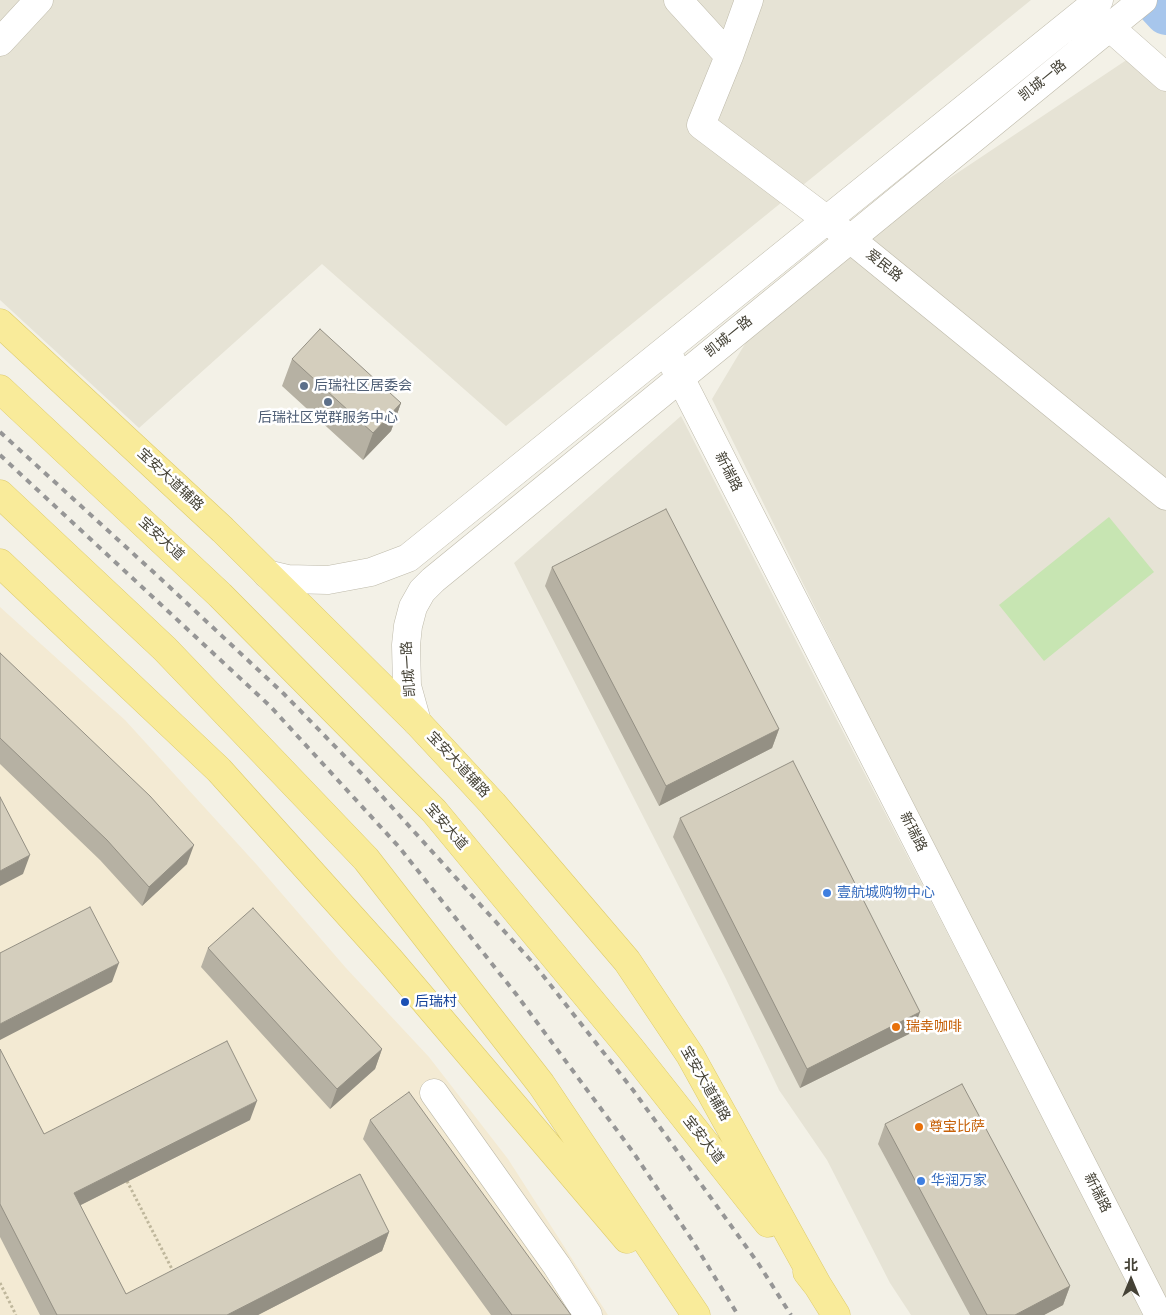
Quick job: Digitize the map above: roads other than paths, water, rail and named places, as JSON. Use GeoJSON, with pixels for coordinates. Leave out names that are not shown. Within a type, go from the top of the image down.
{"type":"FeatureCollection","features":[{"type":"Feature","properties":{"kind":"main road","name":"宝安大道辅路"},"geometry":{"type":"LineString","coordinates":[[0,323],[223,530],[417,722],[493,804],[627,961],[690,1055],[818,1286]]}},
{"type":"Feature","properties":{"kind":"main road","name":"宝安大道"},"geometry":{"type":"LineString","coordinates":[[0,389],[220,595],[434,811],[630,1048],[818,1286],[836,1315]]}},
{"type":"Feature","properties":{"kind":"main road"},"geometry":{"type":"LineString","coordinates":[[0,494],[165,649],[366,859],[541,1084],[694,1315]]}},
{"type":"Feature","properties":{"kind":"main road"},"geometry":{"type":"LineString","coordinates":[[0,563],[219,770],[389,959],[694,1315]]}},
{"type":"Feature","properties":{"kind":"street"},"geometry":{"type":"LineString","coordinates":[[0,42],[39,0]]}},
{"type":"Feature","properties":{"kind":"street"},"geometry":{"type":"LineString","coordinates":[[678,0],[729,56]]}},
{"type":"Feature","properties":{"kind":"street","name":"爱民路"},"geometry":{"type":"LineString","coordinates":[[749,0],[701,125],[851,239],[1166,496]]}},
{"type":"Feature","properties":{"kind":"street"},"geometry":{"type":"LineString","coordinates":[[1094,4],[1126,14],[1166,77]]}},
{"type":"Feature","properties":{"kind":"street","name":"凯城一路"},"geometry":{"type":"LineString","coordinates":[[267,574],[288,579],[328,580],[371,572],[408,558],[1094,4]]}},
{"type":"Feature","properties":{"kind":"street","name":"凯城一路"},"geometry":{"type":"LineString","coordinates":[[417,722],[408,686],[406,645],[413,607],[422,591],[440,574],[1126,14]]}},
{"type":"Feature","properties":{"kind":"street","name":"新瑞路"},"geometry":{"type":"LineString","coordinates":[[666,350],[1159,1315]]}},
{"type":"Feature","properties":{"kind":"street"},"geometry":{"type":"LineString","coordinates":[[434,1093],[557,1266],[588,1315]]}},
{"type":"Feature","properties":{"kind":"waterway"},"geometry":{"type":"LineString","coordinates":[[1153,0],[1166,14]]}},
{"type":"Feature","properties":{"kind":"railway"},"geometry":{"type":"LineString","coordinates":[[0,432],[284,694],[361,773],[534,964],[633,1090],[758,1263],[791,1315]]}},
{"type":"Feature","properties":{"kind":"railway"},"geometry":{"type":"LineString","coordinates":[[0,455],[270,706],[399,847],[516,994],[633,1152],[692,1240],[738,1315]]}},
{"type":"Feature","properties":{"kind":"place","name":"后瑞社区居委会"},"geometry":{"type":"Point","coordinates":[304,386]}},
{"type":"Feature","properties":{"kind":"place","name":"后瑞社区党群服务中心"},"geometry":{"type":"Point","coordinates":[328,402]}},
{"type":"Feature","properties":{"kind":"place","name":"壹航城购物中心"},"geometry":{"type":"Point","coordinates":[827,893]}},
{"type":"Feature","properties":{"kind":"place","name":"后瑞村"},"geometry":{"type":"Point","coordinates":[405,1002]}},
{"type":"Feature","properties":{"kind":"place","name":"瑞幸咖啡"},"geometry":{"type":"Point","coordinates":[896,1027]}},
{"type":"Feature","properties":{"kind":"place","name":"尊宝比萨"},"geometry":{"type":"Point","coordinates":[919,1127]}},
{"type":"Feature","properties":{"kind":"place","name":"华润万家"},"geometry":{"type":"Point","coordinates":[921,1181]}}]}
